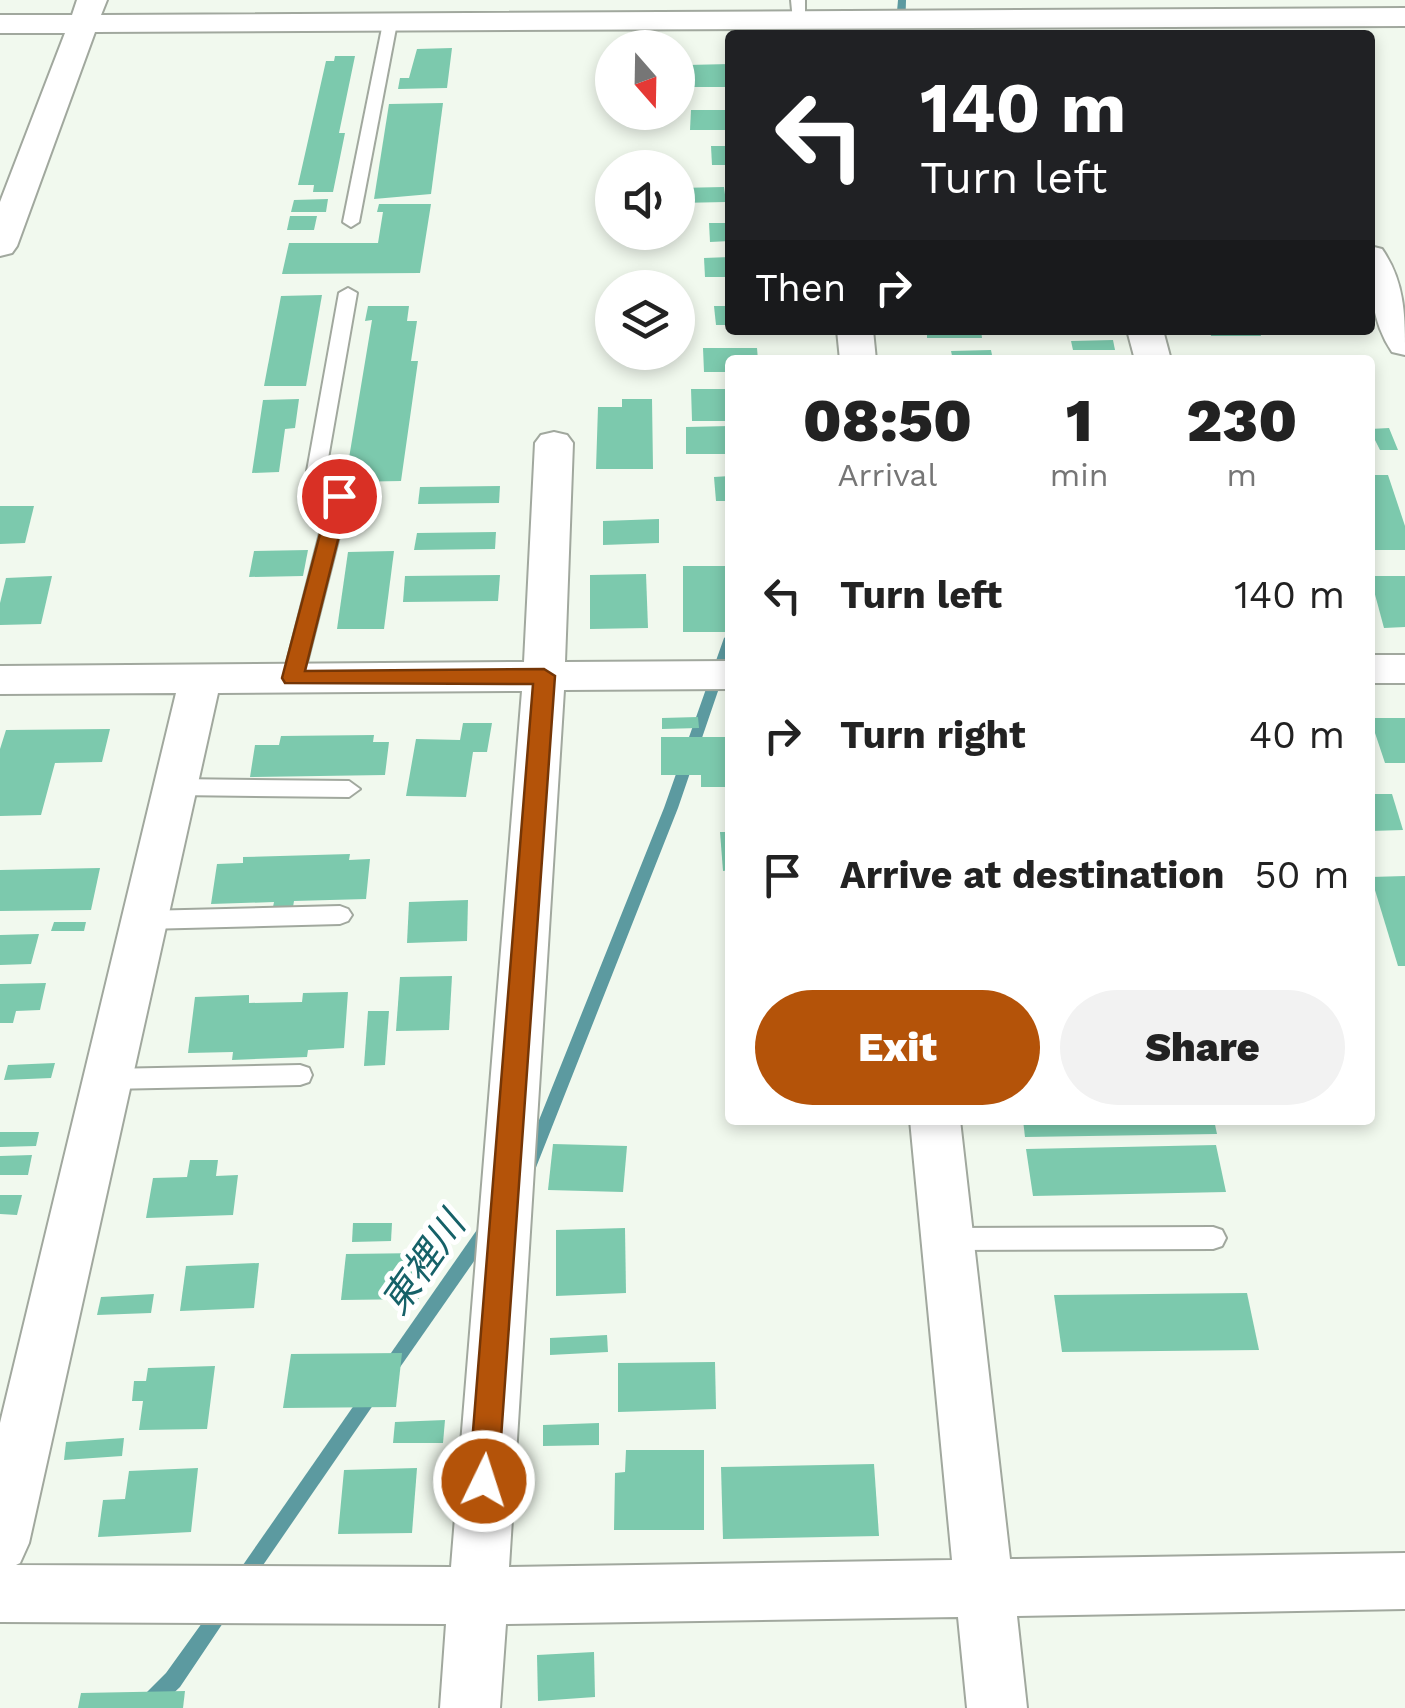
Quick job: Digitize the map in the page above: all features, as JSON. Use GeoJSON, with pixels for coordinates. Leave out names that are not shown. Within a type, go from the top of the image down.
{"type":"FeatureCollection","features":[{"type":"Feature","properties":{"kind":"street"},"geometry":{"type":"LineString","coordinates":[[0,246],[88,12]]}},
{"type":"Feature","properties":{"kind":"street"},"geometry":{"type":"LineString","coordinates":[[0,24],[88,12],[1066,18],[1279,27],[1405,18]]}},
{"type":"Feature","properties":{"kind":"street"},"geometry":{"type":"LineString","coordinates":[[1375,269],[1405,344]]}},
{"type":"Feature","properties":{"kind":"street"},"geometry":{"type":"LineString","coordinates":[[470,1708],[475,1596],[544,676],[554,443]]}},
{"type":"Feature","properties":{"kind":"street"},"geometry":{"type":"LineString","coordinates":[[1375,669],[1405,669]]}},
{"type":"Feature","properties":{"kind":"street"},"geometry":{"type":"LineString","coordinates":[[0,680],[725,675]]}},
{"type":"Feature","properties":{"kind":"street"},"geometry":{"type":"LineString","coordinates":[[0,1542],[200,679]]}},
{"type":"Feature","properties":{"kind":"street"},"geometry":{"type":"LineString","coordinates":[[937,1125],[997,1708]]}},
{"type":"Feature","properties":{"kind":"street"},"geometry":{"type":"LineString","coordinates":[[0,1594],[475,1596],[1405,1581]]}},
{"type":"Feature","properties":{"kind":"lane"},"geometry":{"type":"LineString","coordinates":[[352,222],[392,11]]}},
{"type":"Feature","properties":{"kind":"lane"},"geometry":{"type":"LineString","coordinates":[[292,678],[339,496],[316,471],[348,294]]}},
{"type":"Feature","properties":{"kind":"lane"},"geometry":{"type":"LineString","coordinates":[[175,788],[349,789]]}},
{"type":"Feature","properties":{"kind":"lane"},"geometry":{"type":"LineString","coordinates":[[144,920],[340,914]]}},
{"type":"Feature","properties":{"kind":"lane"},"geometry":{"type":"LineString","coordinates":[[108,1078],[300,1075]]}},
{"type":"Feature","properties":{"kind":"lane"},"geometry":{"type":"LineString","coordinates":[[948,1239],[1213,1238]]}},
{"type":"Feature","properties":{"kind":"building"},"geometry":{"type":"Polygon","coordinates":[[[452,48],[447,88],[398,89],[400,78],[409,78],[417,49],[452,48]]]}},
{"type":"Feature","properties":{"kind":"building"},"geometry":{"type":"Polygon","coordinates":[[[335,56],[355,56],[339,133],[345,133],[333,192],[313,192],[314,185],[298,185],[326,61],[334,61],[335,56]]]}},
{"type":"Feature","properties":{"kind":"building"},"geometry":{"type":"Polygon","coordinates":[[[725,64],[725,87],[695,87],[695,65],[725,64]]]}},
{"type":"Feature","properties":{"kind":"building"},"geometry":{"type":"Polygon","coordinates":[[[443,103],[431,194],[374,199],[389,104],[443,103]]]}},
{"type":"Feature","properties":{"kind":"building"},"geometry":{"type":"Polygon","coordinates":[[[695,110],[725,110],[725,130],[695,130],[695,110]]]}},
{"type":"Feature","properties":{"kind":"building"},"geometry":{"type":"Polygon","coordinates":[[[711,146],[725,146],[725,165],[712,165],[711,146]]]}},
{"type":"Feature","properties":{"kind":"building"},"geometry":{"type":"Polygon","coordinates":[[[724,187],[725,202],[695,203],[695,188],[724,187]]]}},
{"type":"Feature","properties":{"kind":"building"},"geometry":{"type":"Polygon","coordinates":[[[328,199],[326,212],[291,212],[294,200],[328,199]]]}},
{"type":"Feature","properties":{"kind":"building"},"geometry":{"type":"Polygon","coordinates":[[[379,204],[431,204],[420,273],[282,274],[289,243],[378,243],[383,212],[377,212],[379,204]]]}},
{"type":"Feature","properties":{"kind":"building"},"geometry":{"type":"Polygon","coordinates":[[[290,216],[317,216],[314,230],[287,230],[290,216]]]}},
{"type":"Feature","properties":{"kind":"building"},"geometry":{"type":"Polygon","coordinates":[[[709,223],[725,223],[725,241],[710,242],[709,223]]]}},
{"type":"Feature","properties":{"kind":"building"},"geometry":{"type":"Polygon","coordinates":[[[725,257],[725,277],[705,277],[704,258],[725,257]]]}},
{"type":"Feature","properties":{"kind":"building"},"geometry":{"type":"Polygon","coordinates":[[[322,295],[306,386],[264,386],[281,296],[322,295]]]}},
{"type":"Feature","properties":{"kind":"building"},"geometry":{"type":"Polygon","coordinates":[[[368,306],[409,306],[407,321],[417,321],[411,361],[418,361],[401,481],[345,482],[372,320],[365,321],[368,306]]]}},
{"type":"Feature","properties":{"kind":"building"},"geometry":{"type":"Polygon","coordinates":[[[714,306],[725,306],[725,325],[716,325],[714,306]]]}},
{"type":"Feature","properties":{"kind":"building"},"geometry":{"type":"Polygon","coordinates":[[[982,335],[982,338],[927,338],[982,335]]]}},
{"type":"Feature","properties":{"kind":"building"},"geometry":{"type":"Polygon","coordinates":[[[1113,340],[1115,350],[1073,350],[1071,341],[1113,340]]]}},
{"type":"Feature","properties":{"kind":"building"},"geometry":{"type":"Polygon","coordinates":[[[703,348],[757,348],[758,355],[725,355],[725,372],[704,372],[703,348]]]}},
{"type":"Feature","properties":{"kind":"building"},"geometry":{"type":"Polygon","coordinates":[[[991,350],[992,355],[952,355],[951,351],[991,350]]]}},
{"type":"Feature","properties":{"kind":"building"},"geometry":{"type":"Polygon","coordinates":[[[691,389],[725,389],[725,421],[692,421],[691,389]]]}},
{"type":"Feature","properties":{"kind":"building"},"geometry":{"type":"Polygon","coordinates":[[[299,399],[295,428],[285,429],[279,472],[252,473],[263,400],[299,399]]]}},
{"type":"Feature","properties":{"kind":"building"},"geometry":{"type":"Polygon","coordinates":[[[622,399],[652,399],[653,469],[596,469],[598,407],[622,407],[622,399]]]}},
{"type":"Feature","properties":{"kind":"building"},"geometry":{"type":"Polygon","coordinates":[[[725,426],[725,454],[686,454],[686,427],[725,426]]]}},
{"type":"Feature","properties":{"kind":"building"},"geometry":{"type":"Polygon","coordinates":[[[1389,428],[1398,450],[1380,450],[1375,429],[1389,428]]]}},
{"type":"Feature","properties":{"kind":"building"},"geometry":{"type":"Polygon","coordinates":[[[1375,475],[1388,475],[1405,526],[1405,550],[1375,550],[1375,475]]]}},
{"type":"Feature","properties":{"kind":"building"},"geometry":{"type":"Polygon","coordinates":[[[725,476],[725,501],[716,501],[714,477],[725,476]]]}},
{"type":"Feature","properties":{"kind":"building"},"geometry":{"type":"Polygon","coordinates":[[[500,486],[499,503],[418,504],[420,487],[500,486]]]}},
{"type":"Feature","properties":{"kind":"building"},"geometry":{"type":"Polygon","coordinates":[[[0,506],[34,506],[25,543],[0,544],[0,506]]]}},
{"type":"Feature","properties":{"kind":"building"},"geometry":{"type":"Polygon","coordinates":[[[659,519],[659,543],[603,545],[603,521],[659,519]]]}},
{"type":"Feature","properties":{"kind":"building"},"geometry":{"type":"Polygon","coordinates":[[[496,532],[495,549],[414,550],[417,533],[496,532]]]}},
{"type":"Feature","properties":{"kind":"building"},"geometry":{"type":"Polygon","coordinates":[[[308,550],[303,576],[249,577],[254,551],[308,550]]]}},
{"type":"Feature","properties":{"kind":"building"},"geometry":{"type":"Polygon","coordinates":[[[394,551],[384,629],[337,629],[348,552],[394,551]]]}},
{"type":"Feature","properties":{"kind":"building"},"geometry":{"type":"Polygon","coordinates":[[[683,566],[725,566],[725,632],[683,632],[683,566]]]}},
{"type":"Feature","properties":{"kind":"building"},"geometry":{"type":"Polygon","coordinates":[[[646,574],[648,628],[590,629],[590,575],[646,574]]]}},
{"type":"Feature","properties":{"kind":"building"},"geometry":{"type":"Polygon","coordinates":[[[500,575],[498,601],[403,602],[405,576],[500,575]]]}},
{"type":"Feature","properties":{"kind":"building"},"geometry":{"type":"Polygon","coordinates":[[[52,576],[41,624],[0,625],[6,578],[52,576]]]}},
{"type":"Feature","properties":{"kind":"building"},"geometry":{"type":"Polygon","coordinates":[[[1375,576],[1405,576],[1405,627],[1384,628],[1375,595],[1375,576]]]}},
{"type":"Feature","properties":{"kind":"building"},"geometry":{"type":"Polygon","coordinates":[[[698,717],[699,728],[662,729],[662,718],[698,717]]]}},
{"type":"Feature","properties":{"kind":"building"},"geometry":{"type":"Polygon","coordinates":[[[1375,718],[1405,718],[1405,763],[1385,763],[1375,733],[1375,718]]]}},
{"type":"Feature","properties":{"kind":"building"},"geometry":{"type":"Polygon","coordinates":[[[463,723],[492,723],[487,752],[473,752],[466,797],[406,796],[416,739],[460,740],[463,723]]]}},
{"type":"Feature","properties":{"kind":"building"},"geometry":{"type":"Polygon","coordinates":[[[110,729],[102,762],[55,763],[41,815],[0,816],[0,749],[6,730],[110,729]]]}},
{"type":"Feature","properties":{"kind":"building"},"geometry":{"type":"Polygon","coordinates":[[[374,735],[373,742],[389,742],[385,775],[250,777],[255,745],[279,745],[281,736],[374,735]]]}},
{"type":"Feature","properties":{"kind":"building"},"geometry":{"type":"Polygon","coordinates":[[[661,737],[725,737],[725,787],[701,787],[701,775],[661,775],[661,737]]]}},
{"type":"Feature","properties":{"kind":"building"},"geometry":{"type":"Polygon","coordinates":[[[1375,794],[1392,794],[1403,830],[1375,831],[1375,794]]]}},
{"type":"Feature","properties":{"kind":"building"},"geometry":{"type":"Polygon","coordinates":[[[720,832],[725,832],[723,871],[720,832]]]}},
{"type":"Feature","properties":{"kind":"building"},"geometry":{"type":"Polygon","coordinates":[[[350,854],[349,860],[370,859],[366,899],[294,901],[293,907],[273,907],[274,902],[211,904],[217,864],[243,863],[243,857],[350,854]]]}},
{"type":"Feature","properties":{"kind":"building"},"geometry":{"type":"Polygon","coordinates":[[[100,868],[91,910],[0,911],[0,870],[100,868]]]}},
{"type":"Feature","properties":{"kind":"building"},"geometry":{"type":"Polygon","coordinates":[[[1405,876],[1405,966],[1398,966],[1375,890],[1375,877],[1405,876]]]}},
{"type":"Feature","properties":{"kind":"building"},"geometry":{"type":"Polygon","coordinates":[[[468,900],[467,941],[407,943],[409,902],[468,900]]]}},
{"type":"Feature","properties":{"kind":"building"},"geometry":{"type":"Polygon","coordinates":[[[54,922],[86,922],[84,931],[51,931],[54,922]]]}},
{"type":"Feature","properties":{"kind":"building"},"geometry":{"type":"Polygon","coordinates":[[[39,934],[31,964],[0,965],[0,935],[39,934]]]}},
{"type":"Feature","properties":{"kind":"building"},"geometry":{"type":"Polygon","coordinates":[[[452,976],[449,1030],[396,1031],[400,977],[452,976]]]}},
{"type":"Feature","properties":{"kind":"building"},"geometry":{"type":"Polygon","coordinates":[[[46,983],[40,1010],[16,1011],[13,1023],[0,1023],[0,984],[46,983]]]}},
{"type":"Feature","properties":{"kind":"building"},"geometry":{"type":"Polygon","coordinates":[[[348,992],[344,1048],[308,1050],[307,1057],[232,1060],[233,1052],[188,1053],[195,997],[249,995],[249,1003],[302,1002],[303,993],[348,992]]]}},
{"type":"Feature","properties":{"kind":"building"},"geometry":{"type":"Polygon","coordinates":[[[368,1011],[389,1011],[385,1065],[364,1066],[368,1011]]]}},
{"type":"Feature","properties":{"kind":"building"},"geometry":{"type":"Polygon","coordinates":[[[55,1063],[51,1078],[4,1080],[8,1065],[55,1063]]]}},
{"type":"Feature","properties":{"kind":"building"},"geometry":{"type":"Polygon","coordinates":[[[1024,1125],[1215,1125],[1217,1134],[1025,1137],[1024,1125]]]}},
{"type":"Feature","properties":{"kind":"building"},"geometry":{"type":"Polygon","coordinates":[[[0,1132],[39,1132],[36,1146],[0,1147],[0,1132]]]}},
{"type":"Feature","properties":{"kind":"building"},"geometry":{"type":"Polygon","coordinates":[[[553,1144],[627,1146],[623,1192],[548,1190],[553,1144]]]}},
{"type":"Feature","properties":{"kind":"building"},"geometry":{"type":"Polygon","coordinates":[[[1216,1145],[1226,1192],[1033,1196],[1026,1149],[1216,1145]]]}},
{"type":"Feature","properties":{"kind":"building"},"geometry":{"type":"Polygon","coordinates":[[[32,1155],[28,1175],[0,1175],[0,1156],[32,1155]]]}},
{"type":"Feature","properties":{"kind":"building"},"geometry":{"type":"Polygon","coordinates":[[[190,1160],[218,1160],[216,1176],[238,1175],[233,1215],[146,1218],[153,1178],[187,1177],[190,1160]]]}},
{"type":"Feature","properties":{"kind":"building"},"geometry":{"type":"Polygon","coordinates":[[[0,1195],[22,1195],[17,1215],[0,1214],[0,1195]]]}},
{"type":"Feature","properties":{"kind":"building"},"geometry":{"type":"Polygon","coordinates":[[[353,1223],[392,1223],[391,1241],[352,1242],[353,1223]]]}},
{"type":"Feature","properties":{"kind":"building"},"geometry":{"type":"Polygon","coordinates":[[[625,1228],[626,1293],[556,1296],[556,1230],[625,1228]]]}},
{"type":"Feature","properties":{"kind":"building"},"geometry":{"type":"Polygon","coordinates":[[[423,1253],[419,1299],[341,1300],[346,1254],[423,1253]]]}},
{"type":"Feature","properties":{"kind":"building"},"geometry":{"type":"Polygon","coordinates":[[[259,1263],[254,1308],[180,1311],[186,1266],[259,1263]]]}},
{"type":"Feature","properties":{"kind":"building"},"geometry":{"type":"Polygon","coordinates":[[[1247,1293],[1259,1350],[1062,1352],[1054,1295],[1247,1293]]]}},
{"type":"Feature","properties":{"kind":"building"},"geometry":{"type":"Polygon","coordinates":[[[154,1294],[151,1313],[97,1315],[101,1297],[154,1294]]]}},
{"type":"Feature","properties":{"kind":"building"},"geometry":{"type":"Polygon","coordinates":[[[607,1335],[608,1352],[550,1355],[550,1338],[607,1335]]]}},
{"type":"Feature","properties":{"kind":"building"},"geometry":{"type":"Polygon","coordinates":[[[402,1353],[396,1407],[283,1408],[291,1354],[402,1353]]]}},
{"type":"Feature","properties":{"kind":"building"},"geometry":{"type":"Polygon","coordinates":[[[715,1362],[716,1409],[618,1412],[618,1363],[715,1362]]]}},
{"type":"Feature","properties":{"kind":"building"},"geometry":{"type":"Polygon","coordinates":[[[215,1366],[207,1429],[139,1430],[143,1401],[132,1401],[134,1381],[146,1381],[148,1368],[215,1366]]]}},
{"type":"Feature","properties":{"kind":"building"},"geometry":{"type":"Polygon","coordinates":[[[445,1420],[443,1443],[393,1443],[395,1422],[445,1420]]]}},
{"type":"Feature","properties":{"kind":"building"},"geometry":{"type":"Polygon","coordinates":[[[599,1423],[599,1445],[543,1446],[543,1425],[599,1423]]]}},
{"type":"Feature","properties":{"kind":"building"},"geometry":{"type":"Polygon","coordinates":[[[124,1438],[122,1456],[64,1460],[66,1442],[124,1438]]]}},
{"type":"Feature","properties":{"kind":"building"},"geometry":{"type":"Polygon","coordinates":[[[626,1450],[704,1450],[704,1530],[614,1530],[615,1473],[625,1472],[626,1450]]]}},
{"type":"Feature","properties":{"kind":"building"},"geometry":{"type":"Polygon","coordinates":[[[874,1464],[879,1536],[723,1539],[721,1467],[874,1464]]]}},
{"type":"Feature","properties":{"kind":"building"},"geometry":{"type":"Polygon","coordinates":[[[198,1468],[191,1532],[98,1537],[103,1500],[125,1499],[129,1471],[198,1468]]]}},
{"type":"Feature","properties":{"kind":"building"},"geometry":{"type":"Polygon","coordinates":[[[417,1468],[412,1533],[338,1534],[344,1470],[417,1468]]]}},
{"type":"Feature","properties":{"kind":"building"},"geometry":{"type":"Polygon","coordinates":[[[594,1652],[595,1697],[538,1701],[537,1655],[594,1652]]]}},
{"type":"Feature","properties":{"kind":"building"},"geometry":{"type":"Polygon","coordinates":[[[185,1691],[183,1708],[78,1708],[81,1693],[185,1691]]]}},
{"type":"Feature","properties":{"kind":"waterway","name":"東裡川"},"geometry":{"type":"LineString","coordinates":[[900,30],[902,0]]}},
{"type":"Feature","properties":{"kind":"waterway","name":"東裡川"},"geometry":{"type":"LineString","coordinates":[[527,1170],[671,808],[725,652]]}},
{"type":"Feature","properties":{"kind":"waterway","name":"東裡川"},"geometry":{"type":"LineString","coordinates":[[390,1368],[487,1229]]}},
{"type":"Feature","properties":{"kind":"waterway","name":"東裡川"},"geometry":{"type":"LineString","coordinates":[[242,1581],[372,1393]]}},
{"type":"Feature","properties":{"kind":"waterway","name":"東裡川"},"geometry":{"type":"LineString","coordinates":[[145,1708],[173,1680],[221,1611]]}},
{"type":"Feature","properties":{"kind":"route"},"geometry":{"type":"LineString","coordinates":[[339,496],[292,678],[544,676],[484,1481]]}}]}
